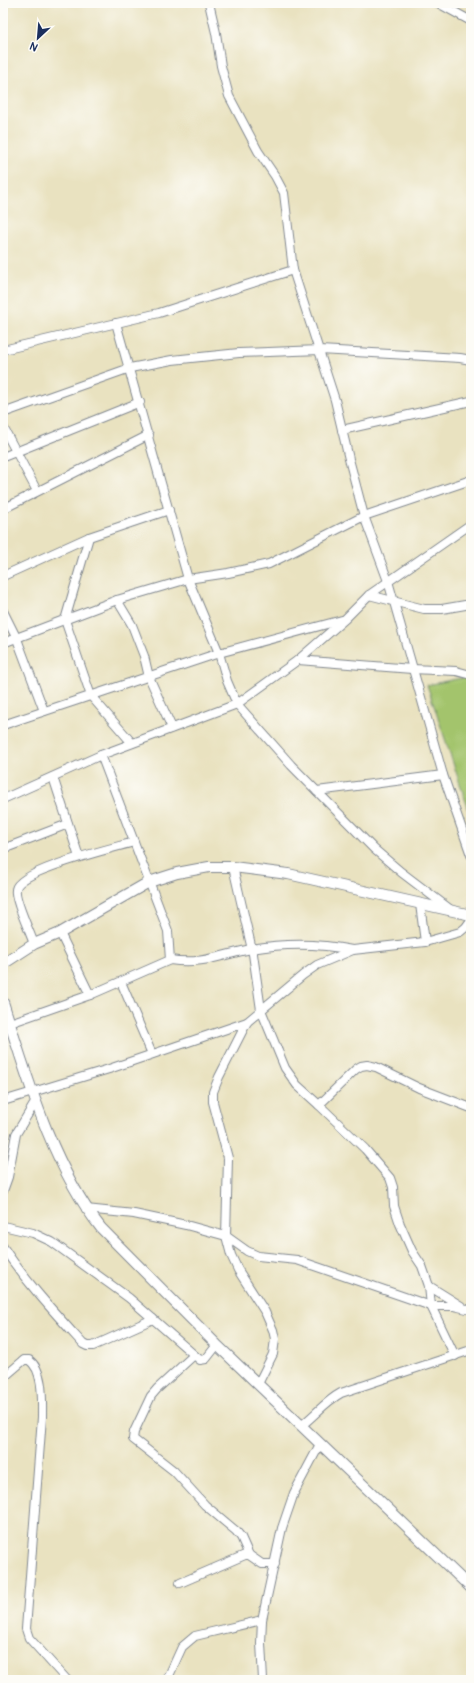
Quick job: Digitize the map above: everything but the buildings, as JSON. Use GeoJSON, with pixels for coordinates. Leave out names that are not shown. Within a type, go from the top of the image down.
{"type":"FeatureCollection","features":[{"type":"Feature","properties":{"kind":"street"},"geometry":{"type":"LineString","coordinates":[[209,3],[216,33],[221,66],[229,96],[258,151],[275,176],[284,193],[293,270],[335,400],[364,516],[388,581],[442,775],[471,855]]}},
{"type":"Feature","properties":{"kind":"street"},"geometry":{"type":"LineString","coordinates":[[438,3],[471,21]]}},
{"type":"Feature","properties":{"kind":"street"},"geometry":{"type":"LineString","coordinates":[[3,350],[188,304],[293,270]]}},
{"type":"Feature","properties":{"kind":"street"},"geometry":{"type":"LineString","coordinates":[[116,323],[140,402],[188,579],[219,653],[227,681],[237,704],[291,765],[374,849],[401,872],[452,910]]}},
{"type":"Feature","properties":{"kind":"street"},"geometry":{"type":"LineString","coordinates":[[3,413],[130,368],[172,360],[239,353],[320,350],[460,358],[471,360]]}},
{"type":"Feature","properties":{"kind":"street"},"geometry":{"type":"LineString","coordinates":[[342,430],[471,401]]}},
{"type":"Feature","properties":{"kind":"street"},"geometry":{"type":"LineString","coordinates":[[3,457],[140,402]]}},
{"type":"Feature","properties":{"kind":"street"},"geometry":{"type":"LineString","coordinates":[[3,427],[38,491]]}},
{"type":"Feature","properties":{"kind":"street"},"geometry":{"type":"LineString","coordinates":[[3,509],[149,435]]}},
{"type":"Feature","properties":{"kind":"street"},"geometry":{"type":"LineString","coordinates":[[3,643],[117,600],[188,579],[228,573],[269,564],[364,516],[471,480]]}},
{"type":"Feature","properties":{"kind":"street"},"geometry":{"type":"LineString","coordinates":[[3,576],[89,537],[169,510]]}},
{"type":"Feature","properties":{"kind":"street"},"geometry":{"type":"LineString","coordinates":[[3,799],[101,755],[237,704],[298,660],[345,619],[369,595],[471,524]]}},
{"type":"Feature","properties":{"kind":"street"},"geometry":{"type":"LineString","coordinates":[[89,537],[65,620],[91,696],[132,743]]}},
{"type":"Feature","properties":{"kind":"street"},"geometry":{"type":"LineString","coordinates":[[369,595],[424,609],[442,609],[471,604]]}},
{"type":"Feature","properties":{"kind":"street"},"geometry":{"type":"LineString","coordinates":[[117,600],[132,625],[144,656],[149,676],[172,728]]}},
{"type":"Feature","properties":{"kind":"street"},"geometry":{"type":"LineString","coordinates":[[3,611],[17,639],[44,711]]}},
{"type":"Feature","properties":{"kind":"street"},"geometry":{"type":"LineString","coordinates":[[3,725],[219,653],[345,619]]}},
{"type":"Feature","properties":{"kind":"street"},"geometry":{"type":"LineString","coordinates":[[298,660],[412,669],[456,671],[471,669]]}},
{"type":"Feature","properties":{"kind":"street"},"geometry":{"type":"LineString","coordinates":[[456,671],[471,675]]}},
{"type":"Feature","properties":{"kind":"street"},"geometry":{"type":"LineString","coordinates":[[101,755],[168,931],[170,960]]}},
{"type":"Feature","properties":{"kind":"street"},"geometry":{"type":"LineString","coordinates":[[317,791],[442,775]]}},
{"type":"Feature","properties":{"kind":"street"},"geometry":{"type":"LineString","coordinates":[[53,777],[79,857]]}},
{"type":"Feature","properties":{"kind":"street"},"geometry":{"type":"LineString","coordinates":[[3,849],[68,824]]}},
{"type":"Feature","properties":{"kind":"street"},"geometry":{"type":"LineString","coordinates":[[34,944],[18,903],[16,889],[18,884],[22,880],[50,867],[79,857],[91,855],[134,842]]}},
{"type":"Feature","properties":{"kind":"street"},"geometry":{"type":"LineString","coordinates":[[3,964],[34,944],[60,933],[149,882],[198,868],[233,867],[288,874],[471,915]]}},
{"type":"Feature","properties":{"kind":"street"},"geometry":{"type":"LineString","coordinates":[[233,867],[252,949],[262,1010],[285,1068],[297,1085],[365,1149],[390,1178],[394,1188],[394,1206],[400,1224],[412,1251],[422,1266],[429,1286],[431,1306],[455,1356]]}},
{"type":"Feature","properties":{"kind":"street"},"geometry":{"type":"LineString","coordinates":[[420,904],[425,942]]}},
{"type":"Feature","properties":{"kind":"street"},"geometry":{"type":"LineString","coordinates":[[10,1023],[90,995],[170,960],[186,963],[199,962],[252,949],[311,944],[353,950],[425,942],[460,932],[471,920]]}},
{"type":"Feature","properties":{"kind":"street"},"geometry":{"type":"LineString","coordinates":[[60,933],[90,995]]}},
{"type":"Feature","properties":{"kind":"street"},"geometry":{"type":"LineString","coordinates":[[3,1101],[34,1096],[247,1022],[303,974],[317,965],[353,950]]}},
{"type":"Feature","properties":{"kind":"street"},"geometry":{"type":"LineString","coordinates":[[122,982],[152,1054]]}},
{"type":"Feature","properties":{"kind":"street"},"geometry":{"type":"LineString","coordinates":[[4,1006],[34,1096],[69,1181],[86,1209],[119,1248],[217,1345],[471,1588]]}},
{"type":"Feature","properties":{"kind":"street"},"geometry":{"type":"LineString","coordinates":[[247,1022],[219,1077],[213,1092],[213,1102],[228,1158],[226,1236],[231,1254],[238,1270],[266,1312],[273,1330],[275,1346],[273,1354],[258,1384]]}},
{"type":"Feature","properties":{"kind":"street"},"geometry":{"type":"LineString","coordinates":[[318,1105],[356,1069],[367,1065],[419,1088],[471,1108]]}},
{"type":"Feature","properties":{"kind":"street"},"geometry":{"type":"LineString","coordinates":[[3,1189],[8,1177],[16,1134],[34,1096]]}},
{"type":"Feature","properties":{"kind":"street"},"geometry":{"type":"LineString","coordinates":[[3,1170],[8,1177]]}},
{"type":"Feature","properties":{"kind":"street"},"geometry":{"type":"LineString","coordinates":[[86,1209],[134,1214],[186,1225],[226,1236],[247,1251],[258,1256],[297,1260],[431,1306],[467,1309]]}},
{"type":"Feature","properties":{"kind":"street"},"geometry":{"type":"LineString","coordinates":[[3,1226],[34,1233],[52,1242],[129,1298],[202,1361],[206,1359],[217,1345]]}},
{"type":"Feature","properties":{"kind":"street"},"geometry":{"type":"LineString","coordinates":[[3,1247],[50,1307],[83,1344],[87,1346],[93,1346],[153,1319]]}},
{"type":"Feature","properties":{"kind":"street"},"geometry":{"type":"LineString","coordinates":[[429,1286],[467,1309]]}},
{"type":"Feature","properties":{"kind":"street"},"geometry":{"type":"LineString","coordinates":[[302,1425],[316,1414],[327,1401],[341,1393],[471,1350]]}},
{"type":"Feature","properties":{"kind":"street"},"geometry":{"type":"LineString","coordinates":[[194,1355],[151,1396],[134,1432],[133,1439],[174,1471],[205,1505],[236,1531],[241,1537],[249,1555],[262,1564],[275,1564]]}},
{"type":"Feature","properties":{"kind":"street"},"geometry":{"type":"LineString","coordinates":[[3,1378],[24,1360],[30,1360],[35,1364],[38,1373],[42,1392],[42,1417],[26,1629],[29,1638],[67,1680]]}},
{"type":"Feature","properties":{"kind":"street"},"geometry":{"type":"LineString","coordinates":[[263,1680],[261,1643],[262,1620],[282,1528],[294,1493],[320,1444]]}},
{"type":"Feature","properties":{"kind":"street"},"geometry":{"type":"LineString","coordinates":[[180,1582],[245,1555],[249,1555]]}},
{"type":"Feature","properties":{"kind":"street"},"geometry":{"type":"LineString","coordinates":[[168,1680],[182,1647],[195,1636],[262,1620]]}},
{"type":"Feature","properties":{"kind":"green space"},"geometry":{"type":"Polygon","coordinates":[[[471,676],[471,817],[427,685],[471,676]]]}}]}
